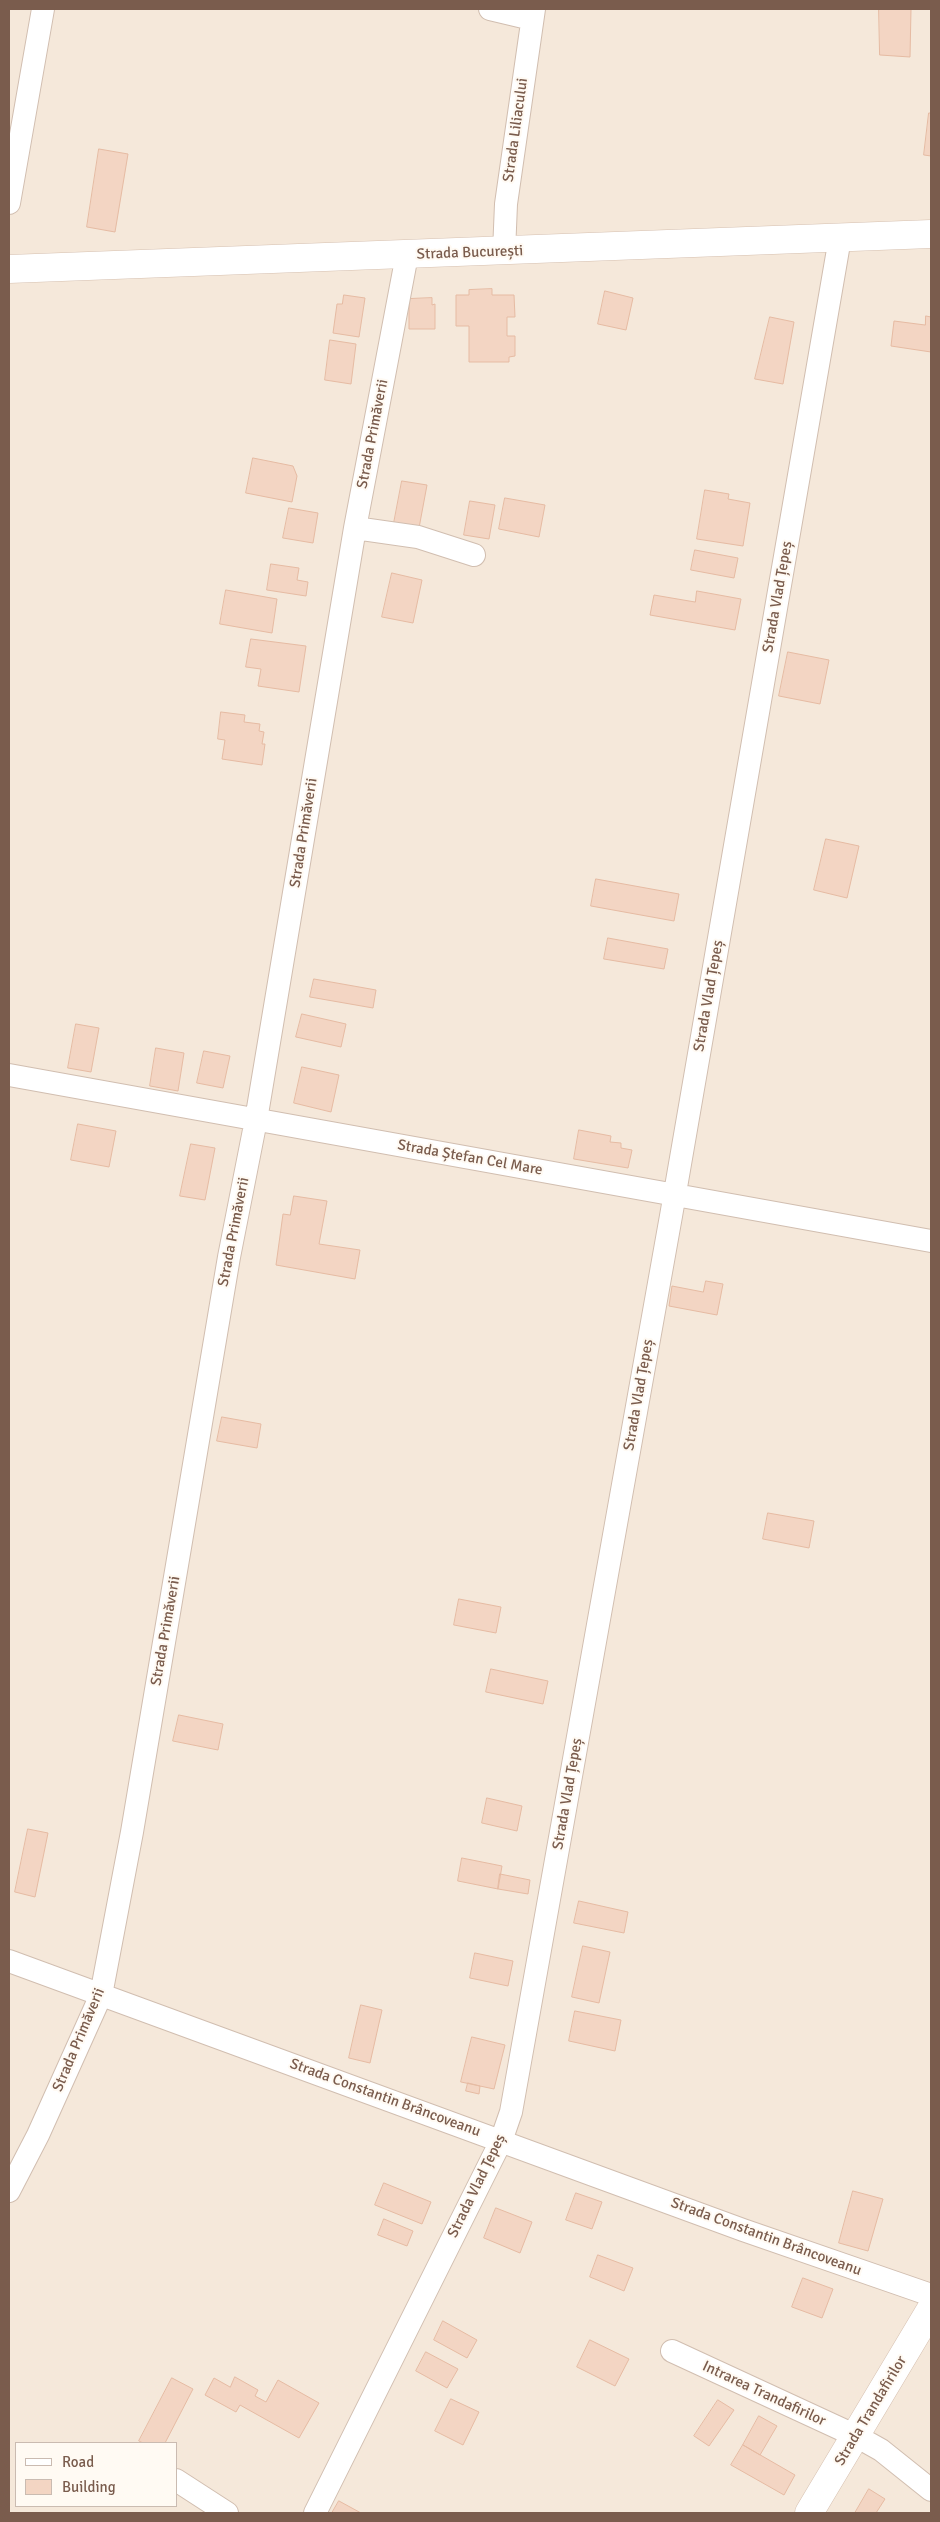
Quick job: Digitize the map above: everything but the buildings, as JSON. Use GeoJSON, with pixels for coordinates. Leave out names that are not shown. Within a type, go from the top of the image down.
{"type":"FeatureCollection","features":[{"type":"Feature","properties":{"kind":"main road","name":"Strada București"},"geometry":{"type":"LineString","coordinates":[[9,269],[504,252],[931,234]]}},
{"type":"Feature","properties":{"kind":"main road","name":"Strada Trandafirilor"},"geometry":{"type":"LineString","coordinates":[[809,2513],[931,2309]]}},
{"type":"Feature","properties":{"kind":"street"},"geometry":{"type":"LineString","coordinates":[[9,203],[43,9]]}},
{"type":"Feature","properties":{"kind":"street"},"geometry":{"type":"LineString","coordinates":[[490,9],[533,14]]}},
{"type":"Feature","properties":{"kind":"street","name":"Strada Liliacului"},"geometry":{"type":"LineString","coordinates":[[504,252],[506,204],[533,14]]}},
{"type":"Feature","properties":{"kind":"street","name":"Strada Vlad Țepeș"},"geometry":{"type":"LineString","coordinates":[[316,2513],[501,2141],[511,2112],[674,1194],[840,238]]}},
{"type":"Feature","properties":{"kind":"street","name":"Strada Primăverii"},"geometry":{"type":"LineString","coordinates":[[9,2191],[38,2135],[101,1995],[132,1832],[225,1277],[256,1120],[355,528],[406,255]]}},
{"type":"Feature","properties":{"kind":"street"},"geometry":{"type":"LineString","coordinates":[[355,528],[418,537],[474,555]]}},
{"type":"Feature","properties":{"kind":"street","name":"Strada Ștefan Cel Mare"},"geometry":{"type":"LineString","coordinates":[[9,1075],[931,1241]]}},
{"type":"Feature","properties":{"kind":"street","name":"Strada Constantin Brâncoveanu"},"geometry":{"type":"LineString","coordinates":[[9,1961],[743,2230],[931,2295]]}},
{"type":"Feature","properties":{"kind":"street","name":"Intrarea Trandafirilor"},"geometry":{"type":"LineString","coordinates":[[672,2351],[856,2436],[881,2450],[931,2490]]}},
{"type":"Feature","properties":{"kind":"street"},"geometry":{"type":"LineString","coordinates":[[178,2481],[227,2513]]}},
{"type":"Feature","properties":{"kind":"shaded area"},"geometry":{"type":"Polygon","coordinates":[[[9,9],[931,9],[931,2513],[9,2513],[9,9]]]}}]}
